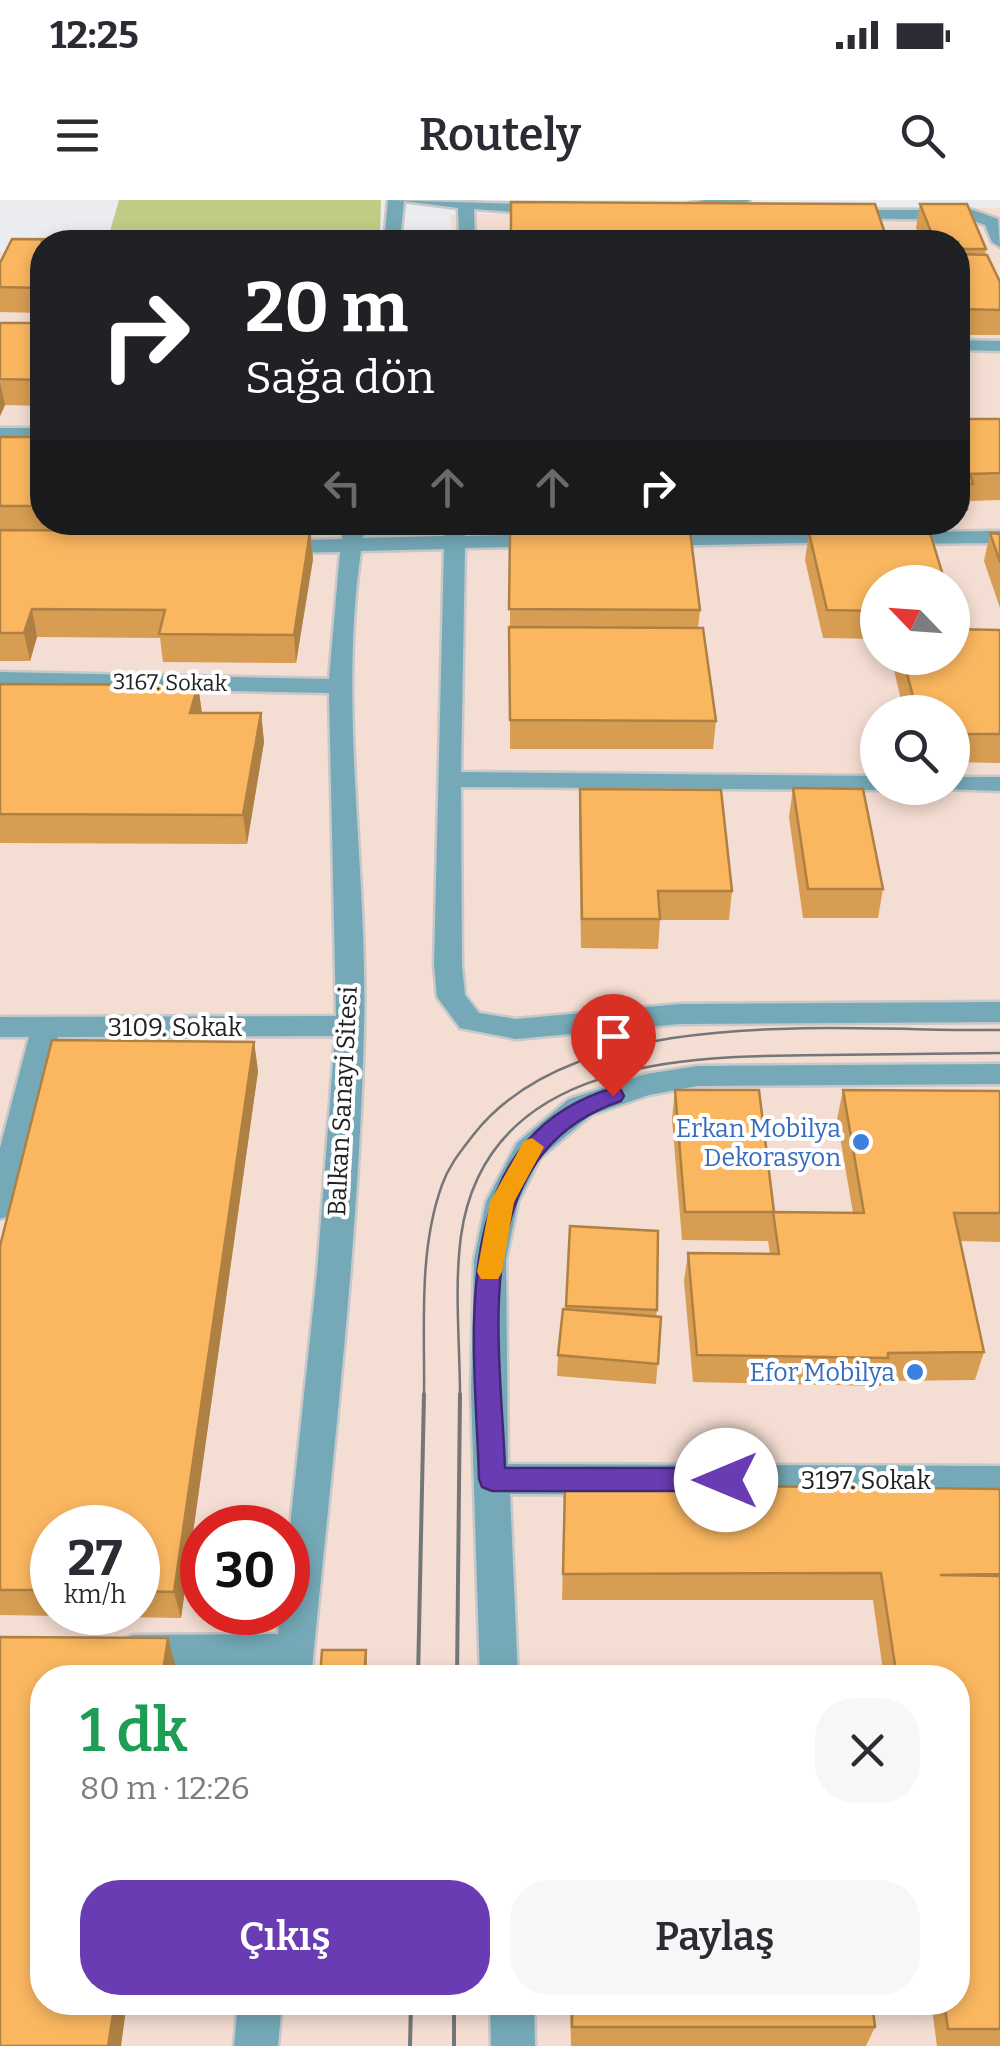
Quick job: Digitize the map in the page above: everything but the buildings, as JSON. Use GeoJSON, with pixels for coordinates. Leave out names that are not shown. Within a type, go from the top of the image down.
{"type":"FeatureCollection","features":[{"type":"Feature","properties":{"kind":"street"},"geometry":{"type":"LineString","coordinates":[[393,230],[396,200]]}},
{"type":"Feature","properties":{"kind":"street"},"geometry":{"type":"LineString","coordinates":[[411,200],[576,210]]}},
{"type":"Feature","properties":{"kind":"street"},"geometry":{"type":"LineString","coordinates":[[467,203],[467,230]]}},
{"type":"Feature","properties":{"kind":"street"},"geometry":{"type":"LineString","coordinates":[[654,211],[746,207]]}},
{"type":"Feature","properties":{"kind":"street"},"geometry":{"type":"LineString","coordinates":[[823,215],[974,216],[992,222],[1000,242]]}},
{"type":"Feature","properties":{"kind":"street"},"geometry":{"type":"LineString","coordinates":[[970,345],[1000,346]]}},
{"type":"Feature","properties":{"kind":"street"},"geometry":{"type":"LineString","coordinates":[[0,434],[30,434]]}},
{"type":"Feature","properties":{"kind":"street"},"geometry":{"type":"LineString","coordinates":[[252,547],[352,535]]}},
{"type":"Feature","properties":{"kind":"street","name":"Balkan Sanayi Sitesi"},"geometry":{"type":"LineString","coordinates":[[294,1665],[319,1442],[350,1026],[340,686],[352,535]]}},
{"type":"Feature","properties":{"kind":"street"},"geometry":{"type":"LineString","coordinates":[[455,535],[448,965],[451,996],[470,1020],[516,1029],[680,1014],[1000,1012]]}},
{"type":"Feature","properties":{"kind":"street"},"geometry":{"type":"LineString","coordinates":[[498,535],[571,540]]}},
{"type":"Feature","properties":{"kind":"street"},"geometry":{"type":"LineString","coordinates":[[630,540],[1000,537]]}},
{"type":"Feature","properties":{"kind":"street","name":"3167. Sokak"},"geometry":{"type":"LineString","coordinates":[[0,679],[340,686]]}},
{"type":"Feature","properties":{"kind":"street"},"geometry":{"type":"LineString","coordinates":[[449,779],[860,783]]}},
{"type":"Feature","properties":{"kind":"street"},"geometry":{"type":"LineString","coordinates":[[970,784],[1000,784]]}},
{"type":"Feature","properties":{"kind":"street","name":"3109. Sokak"},"geometry":{"type":"LineString","coordinates":[[0,1027],[350,1026]]}},
{"type":"Feature","properties":{"kind":"street"},"geometry":{"type":"LineString","coordinates":[[0,1207],[46,1028]]}},
{"type":"Feature","properties":{"kind":"street"},"geometry":{"type":"LineString","coordinates":[[499,1665],[487,1332],[490,1260],[502,1202],[528,1151],[580,1107],[646,1085],[697,1076],[1000,1074]]}},
{"type":"Feature","properties":{"kind":"street","name":"3197. Sokak"},"geometry":{"type":"LineString","coordinates":[[492,1479],[1000,1480]]}},
{"type":"Feature","properties":{"kind":"street"},"geometry":{"type":"LineString","coordinates":[[98,1654],[294,1665]]}},
{"type":"Feature","properties":{"kind":"street"},"geometry":{"type":"LineString","coordinates":[[256,2046],[259,2015]]}},
{"type":"Feature","properties":{"kind":"street"},"geometry":{"type":"LineString","coordinates":[[512,2015],[513,2046]]}},
{"type":"Feature","properties":{"kind":"shaded area"},"geometry":{"type":"Polygon","coordinates":[[[760,206],[1000,208],[1000,2046],[0,2046],[0,252],[30,252],[30,535],[970,535],[970,230],[453,230],[450,215],[760,206]]]}},
{"type":"Feature","properties":{"kind":"green space"},"geometry":{"type":"Polygon","coordinates":[[[119,200],[381,200],[380,230],[110,230],[119,200]]]}},
{"type":"Feature","properties":{"kind":"tram line"},"geometry":{"type":"LineString","coordinates":[[424,1394],[426,1263],[442,1185],[474,1134],[521,1091],[579,1062],[646,1043],[719,1032],[793,1028],[1000,1030]]}},
{"type":"Feature","properties":{"kind":"tram line"},"geometry":{"type":"LineString","coordinates":[[460,1395],[459,1256],[478,1177],[509,1132],[551,1100],[601,1079],[656,1066],[713,1059],[1000,1053]]}},
{"type":"Feature","properties":{"kind":"tram line"},"geometry":{"type":"LineString","coordinates":[[418,1665],[424,1394]]}},
{"type":"Feature","properties":{"kind":"tram line"},"geometry":{"type":"LineString","coordinates":[[457,1665],[460,1395]]}},
{"type":"Feature","properties":{"kind":"tram line"},"geometry":{"type":"LineString","coordinates":[[410,2046],[411,2015]]}},
{"type":"Feature","properties":{"kind":"tram line"},"geometry":{"type":"LineString","coordinates":[[454,2015],[454,2046]]}},
{"type":"Feature","properties":{"kind":"slow traffic"},"geometry":{"type":"LineString","coordinates":[[490,1272],[502,1202],[532,1147]]}},
{"type":"Feature","properties":{"kind":"place","name":"Erkan Mobilya Dekorasyon"},"geometry":{"type":"Point","coordinates":[861,1142]}},
{"type":"Feature","properties":{"kind":"place","name":"Efor Mobilya"},"geometry":{"type":"Point","coordinates":[915,1372]}},
{"type":"Feature","properties":{"kind":"route"},"geometry":{"type":"LineString","coordinates":[[613,1096],[580,1107],[528,1151],[502,1202],[490,1260],[487,1332],[492,1479],[726,1480]]}}]}
